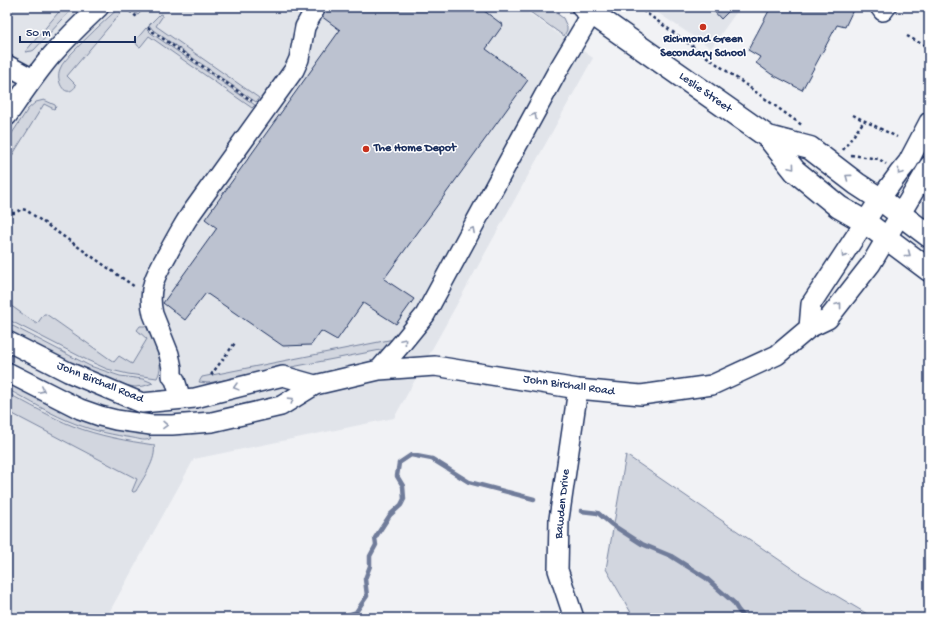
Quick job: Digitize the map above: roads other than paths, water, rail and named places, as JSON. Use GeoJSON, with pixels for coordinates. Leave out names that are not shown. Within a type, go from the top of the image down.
{"type":"FeatureCollection","features":[{"type":"Feature","properties":{"kind":"main road","name":"Leslie Street"},"geometry":{"type":"LineString","coordinates":[[588,10],[768,137],[795,171],[839,207],[865,222],[929,270]]}},
{"type":"Feature","properties":{"kind":"main road","name":"Leslie Street"},"geometry":{"type":"LineString","coordinates":[[768,137],[810,148],[929,236]]}},
{"type":"Feature","properties":{"kind":"street"},"geometry":{"type":"LineString","coordinates":[[7,116],[33,79],[60,46],[78,26],[99,7]]}},
{"type":"Feature","properties":{"kind":"street"},"geometry":{"type":"LineString","coordinates":[[181,400],[175,380],[172,376],[169,354],[153,314],[151,291],[156,273],[190,215],[294,70],[297,65],[305,27],[316,7]]}},
{"type":"Feature","properties":{"kind":"street"},"geometry":{"type":"LineString","coordinates":[[880,7],[883,11],[886,7]]}},
{"type":"Feature","properties":{"kind":"street"},"geometry":{"type":"LineString","coordinates":[[379,370],[425,315],[557,72],[588,10]]}},
{"type":"Feature","properties":{"kind":"street"},"geometry":{"type":"LineString","coordinates":[[7,65],[33,79]]}},
{"type":"Feature","properties":{"kind":"street"},"geometry":{"type":"LineString","coordinates":[[809,328],[811,304],[880,199],[908,162],[929,122]]}},
{"type":"Feature","properties":{"kind":"street","name":"John Birchall Road"},"geometry":{"type":"LineString","coordinates":[[7,372],[61,400],[93,413],[116,420],[151,425],[212,422],[281,406],[315,385],[379,370],[435,366],[578,389],[641,395],[712,385],[777,355],[809,328],[828,319],[871,264],[929,166]]}},
{"type":"Feature","properties":{"kind":"street","name":"John Birchall Road"},"geometry":{"type":"LineString","coordinates":[[7,341],[68,372],[142,403],[195,398],[283,376],[315,385]]}},
{"type":"Feature","properties":{"kind":"street","name":"Bawden Drive"},"geometry":{"type":"LineString","coordinates":[[574,618],[558,570],[559,519],[578,389]]}},
{"type":"Feature","properties":{"kind":"waterway"},"geometry":{"type":"LineString","coordinates":[[339,618],[356,612],[367,596],[365,579],[370,566],[370,556],[376,545],[375,538],[390,515],[401,505],[404,499],[403,486],[397,476],[399,463],[411,455],[432,459],[469,482],[534,499]]}},
{"type":"Feature","properties":{"kind":"waterway"},"geometry":{"type":"LineString","coordinates":[[581,511],[598,513],[611,524],[642,544],[671,556],[706,578],[733,602],[745,618]]}},
{"type":"Feature","properties":{"kind":"place","name":"Richmond Green Secondary School"},"geometry":{"type":"Point","coordinates":[703,27]}},
{"type":"Feature","properties":{"kind":"place","name":"The Home Depot"},"geometry":{"type":"Point","coordinates":[366,149]}}]}
